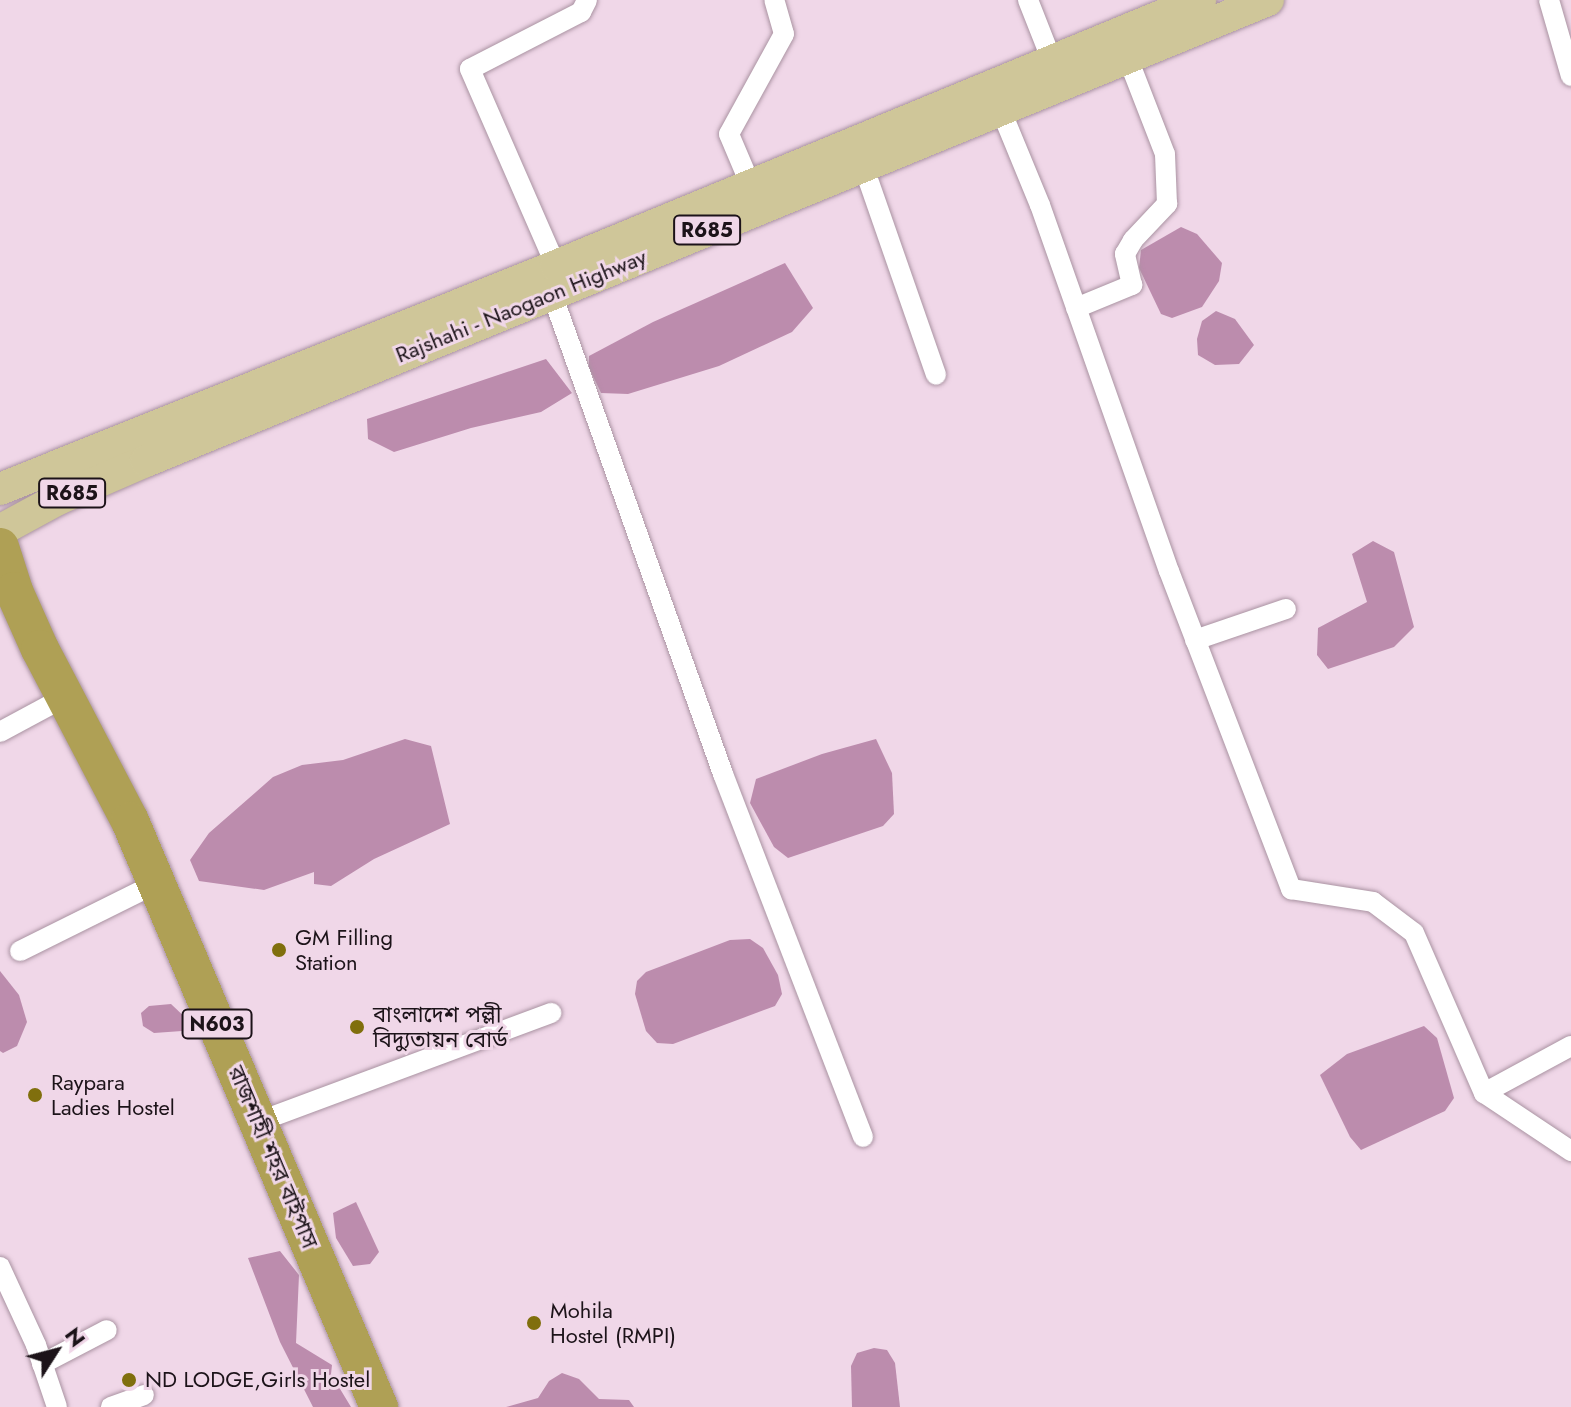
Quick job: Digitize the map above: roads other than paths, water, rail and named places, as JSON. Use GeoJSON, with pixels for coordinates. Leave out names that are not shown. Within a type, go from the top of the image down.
{"type":"FeatureCollection","features":[{"type":"Feature","properties":{"kind":"highway"},"geometry":{"type":"LineString","coordinates":[[0,523],[0,531]]}},
{"type":"Feature","properties":{"kind":"highway","name":"N603"},"geometry":{"type":"LineString","coordinates":[[0,547],[14,591],[40,649]]}},
{"type":"Feature","properties":{"kind":"highway","name":"N603"},"geometry":{"type":"LineString","coordinates":[[0,597],[40,649]]}},
{"type":"Feature","properties":{"kind":"highway","name":"রাজশাহী শহর বাইপাস"},"geometry":{"type":"LineString","coordinates":[[40,649],[130,821],[379,1407]]}},
{"type":"Feature","properties":{"kind":"main road","name":"Rajshahi - Naogaon Highway"},"geometry":{"type":"LineString","coordinates":[[0,531],[58,499],[554,280],[755,197],[1052,61],[1200,0]]}},
{"type":"Feature","properties":{"kind":"main road","name":"Rajshahi - Naogaon Highway"},"geometry":{"type":"LineString","coordinates":[[755,197],[863,165],[1268,0]]}},
{"type":"Feature","properties":{"kind":"main road","name":"Rajshahi - Naogaon Highway"},"geometry":{"type":"LineString","coordinates":[[0,489],[554,280]]}},
{"type":"Feature","properties":{"kind":"street"},"geometry":{"type":"LineString","coordinates":[[587,0],[581,12],[470,69],[554,280],[723,774],[863,1137]]}},
{"type":"Feature","properties":{"kind":"street"},"geometry":{"type":"LineString","coordinates":[[755,197],[729,134],[784,34],[774,0]]}},
{"type":"Feature","properties":{"kind":"street"},"geometry":{"type":"LineString","coordinates":[[1028,0],[1052,61]]}},
{"type":"Feature","properties":{"kind":"street"},"geometry":{"type":"LineString","coordinates":[[1549,0],[1571,76]]}},
{"type":"Feature","properties":{"kind":"street"},"geometry":{"type":"LineString","coordinates":[[1076,308],[1132,285],[1125,254],[1133,240],[1167,204],[1165,154],[1127,56]]}},
{"type":"Feature","properties":{"kind":"street"},"geometry":{"type":"LineString","coordinates":[[1000,108],[1076,308],[1195,640],[1291,889],[1373,902],[1414,933],[1484,1093],[1571,1151]]}},
{"type":"Feature","properties":{"kind":"street"},"geometry":{"type":"LineString","coordinates":[[863,165],[936,375]]}},
{"type":"Feature","properties":{"kind":"street"},"geometry":{"type":"LineString","coordinates":[[1195,640],[1286,609]]}},
{"type":"Feature","properties":{"kind":"street"},"geometry":{"type":"LineString","coordinates":[[0,732],[65,697]]}},
{"type":"Feature","properties":{"kind":"street"},"geometry":{"type":"LineString","coordinates":[[20,951],[157,883]]}},
{"type":"Feature","properties":{"kind":"street"},"geometry":{"type":"LineString","coordinates":[[258,1122],[551,1013]]}},
{"type":"Feature","properties":{"kind":"street"},"geometry":{"type":"LineString","coordinates":[[1484,1093],[1571,1046]]}},
{"type":"Feature","properties":{"kind":"street"},"geometry":{"type":"LineString","coordinates":[[0,1267],[57,1407]]}},
{"type":"Feature","properties":{"kind":"street"},"geometry":{"type":"LineString","coordinates":[[42,1364],[107,1330]]}},
{"type":"Feature","properties":{"kind":"street"},"geometry":{"type":"LineString","coordinates":[[111,1407],[144,1395]]}},
{"type":"Feature","properties":{"kind":"place","name":"GM Filling Station"},"geometry":{"type":"Point","coordinates":[279,950]}},
{"type":"Feature","properties":{"kind":"place","name":"বাংলাদেশ পল্লী বিদ্যুতায়ন বোর্ড"},"geometry":{"type":"Point","coordinates":[357,1027]}},
{"type":"Feature","properties":{"kind":"place","name":"Raypara Ladies Hostel"},"geometry":{"type":"Point","coordinates":[35,1095]}},
{"type":"Feature","properties":{"kind":"place","name":"Mohila Hostel (RMPI)"},"geometry":{"type":"Point","coordinates":[534,1323]}},
{"type":"Feature","properties":{"kind":"place","name":"ND LODGE,Girls Hostel"},"geometry":{"type":"Point","coordinates":[129,1380]}}]}
